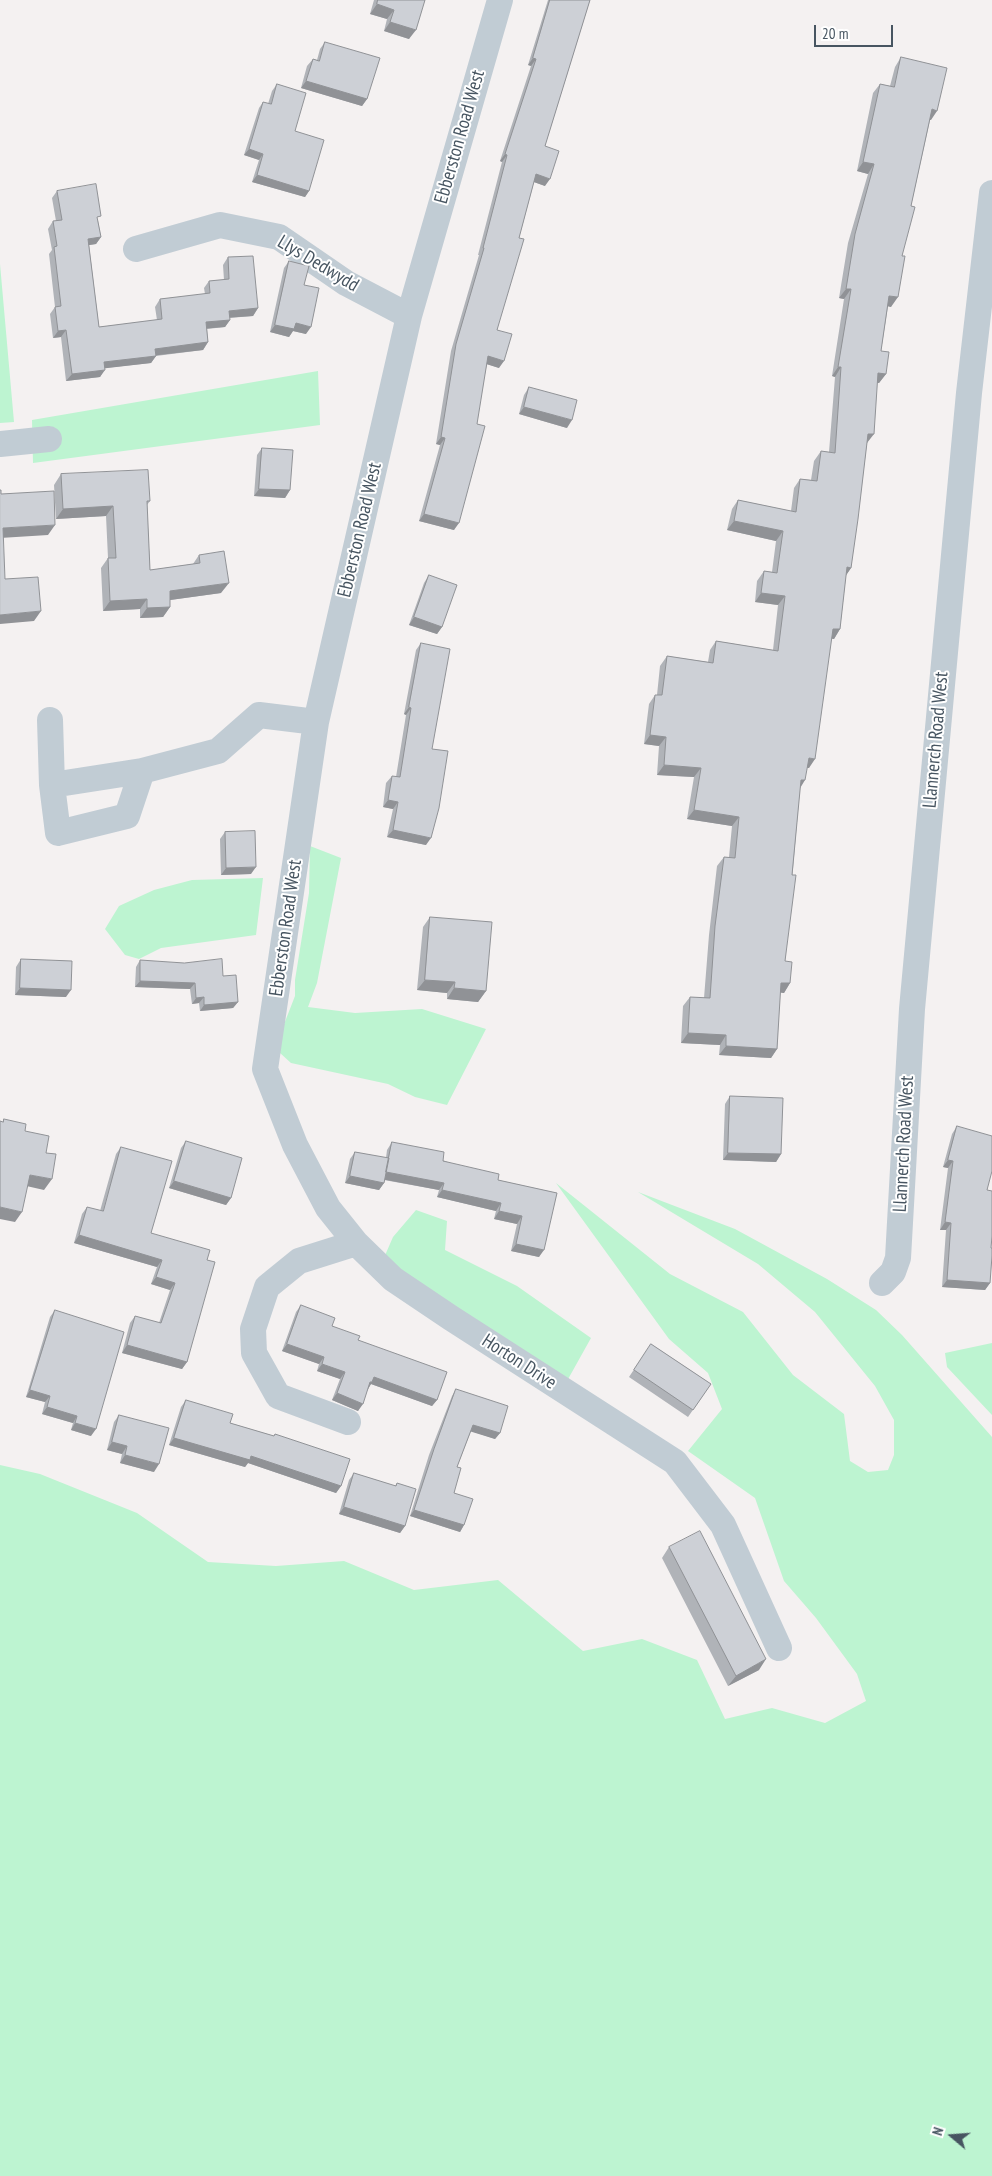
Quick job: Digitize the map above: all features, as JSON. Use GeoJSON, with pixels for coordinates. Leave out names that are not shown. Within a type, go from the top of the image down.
{"type":"FeatureCollection","features":[{"type":"Feature","properties":{"kind":"street","name":"Ebberston Road West"},"geometry":{"type":"LineString","coordinates":[[265,1069],[316,722],[408,316],[500,0]]}},
{"type":"Feature","properties":{"kind":"street","name":"Llannerch Road West"},"geometry":{"type":"LineString","coordinates":[[882,1283],[893,1272],[898,1258],[912,1009],[968,392],[992,193]]}},
{"type":"Feature","properties":{"kind":"street","name":"Llys Dedwydd"},"geometry":{"type":"LineString","coordinates":[[136,249],[220,225],[279,237],[346,283],[408,316]]}},
{"type":"Feature","properties":{"kind":"street"},"geometry":{"type":"LineString","coordinates":[[0,444],[48,439]]}},
{"type":"Feature","properties":{"kind":"street"},"geometry":{"type":"LineString","coordinates":[[52,785],[142,771],[218,751],[259,716],[316,722]]}},
{"type":"Feature","properties":{"kind":"street"},"geometry":{"type":"LineString","coordinates":[[50,720],[52,785],[58,833],[127,816],[142,771]]}},
{"type":"Feature","properties":{"kind":"street","name":"Horton Drive"},"geometry":{"type":"LineString","coordinates":[[265,1069],[295,1145],[315,1184],[328,1208],[356,1243],[400,1284],[675,1462],[723,1525],[779,1648]]}},
{"type":"Feature","properties":{"kind":"street"},"geometry":{"type":"LineString","coordinates":[[348,1422],[278,1396],[254,1353],[253,1329],[267,1286],[299,1261],[356,1243]]}},
{"type":"Feature","properties":{"kind":"green space"},"geometry":{"type":"Polygon","coordinates":[[[0,264],[14,422],[0,423],[0,264]]]}},
{"type":"Feature","properties":{"kind":"green space"},"geometry":{"type":"Polygon","coordinates":[[[318,371],[320,425],[33,463],[32,420],[318,371]]]}},
{"type":"Feature","properties":{"kind":"green space"},"geometry":{"type":"Polygon","coordinates":[[[310,846],[341,858],[317,983],[308,1007],[355,1013],[422,1009],[486,1029],[447,1105],[415,1097],[388,1084],[291,1063],[280,1053],[281,1032],[295,996],[295,980],[309,893],[310,846]]]}},
{"type":"Feature","properties":{"kind":"green space"},"geometry":{"type":"Polygon","coordinates":[[[263,878],[256,935],[161,948],[139,959],[125,955],[105,929],[119,906],[154,890],[192,880],[263,878]]]}},
{"type":"Feature","properties":{"kind":"green space"},"geometry":{"type":"Polygon","coordinates":[[[556,1183],[670,1274],[743,1312],[793,1375],[844,1414],[850,1461],[868,1472],[888,1470],[894,1455],[894,1420],[875,1386],[815,1312],[758,1264],[638,1192],[735,1229],[827,1279],[876,1310],[902,1335],[992,1437],[992,2176],[0,2176],[0,1465],[40,1474],[137,1513],[208,1562],[276,1566],[344,1561],[414,1590],[498,1580],[583,1651],[642,1639],[697,1660],[725,1719],[772,1708],[825,1723],[866,1701],[857,1674],[816,1618],[784,1581],[755,1498],[688,1451],[722,1409],[708,1373],[669,1339],[556,1183]]]}},
{"type":"Feature","properties":{"kind":"green space"},"geometry":{"type":"Polygon","coordinates":[[[416,1210],[447,1221],[445,1250],[517,1286],[591,1338],[567,1381],[383,1260],[393,1237],[416,1210]]]}},
{"type":"Feature","properties":{"kind":"green space"},"geometry":{"type":"Polygon","coordinates":[[[992,1343],[992,1415],[947,1367],[945,1353],[992,1343]]]}},
{"type":"Feature","properties":{"kind":"building"},"geometry":{"type":"Polygon","coordinates":[[[378,0],[425,0],[416,30],[390,22],[394,10],[377,4],[378,0]]]}},
{"type":"Feature","properties":{"kind":"building"},"geometry":{"type":"Polygon","coordinates":[[[550,0],[590,0],[545,146],[559,151],[550,179],[536,174],[519,238],[524,239],[497,330],[512,334],[504,361],[488,356],[477,424],[485,426],[459,523],[424,514],[445,438],[441,437],[456,344],[484,248],[507,155],[505,154],[536,59],[533,58],[550,0]]]}},
{"type":"Feature","properties":{"kind":"building"},"geometry":{"type":"Polygon","coordinates":[[[325,42],[380,58],[367,99],[306,81],[313,59],[319,61],[325,42]]]}},
{"type":"Feature","properties":{"kind":"building"},"geometry":{"type":"Polygon","coordinates":[[[901,57],[947,68],[937,111],[932,109],[911,206],[915,207],[902,256],[905,256],[898,297],[889,296],[881,351],[889,352],[886,374],[878,373],[874,434],[868,434],[851,568],[847,567],[840,629],[833,629],[815,759],[809,758],[805,780],[801,780],[792,875],[796,875],[785,961],[792,962],[790,983],[781,983],[777,1049],[726,1046],[726,1035],[688,1033],[690,997],[710,998],[715,926],[724,857],[735,858],[739,817],[694,810],[701,768],[664,765],[666,737],[650,735],[655,695],[662,695],[667,656],[713,663],[716,641],[778,651],[785,596],[761,593],[764,571],[777,573],[783,531],[734,521],[738,500],[796,512],[800,479],[817,481],[821,451],[835,453],[841,367],[838,367],[851,289],[846,289],[855,234],[874,164],[863,162],[880,84],[894,87],[901,57]]]}},
{"type":"Feature","properties":{"kind":"building"},"geometry":{"type":"Polygon","coordinates":[[[277,84],[306,93],[295,131],[324,140],[309,191],[257,175],[263,154],[249,149],[263,102],[271,104],[277,84]]]}},
{"type":"Feature","properties":{"kind":"building"},"geometry":{"type":"Polygon","coordinates":[[[96,184],[101,216],[97,217],[101,237],[88,239],[99,327],[162,319],[160,299],[210,293],[209,281],[229,279],[228,257],[253,256],[258,308],[229,311],[230,320],[206,322],[208,342],[155,349],[156,356],[104,362],[105,370],[72,374],[66,330],[58,331],[55,307],[61,306],[54,247],[57,246],[53,221],[62,220],[57,191],[96,184]]]}},
{"type":"Feature","properties":{"kind":"building"},"geometry":{"type":"Polygon","coordinates":[[[289,261],[309,266],[304,285],[319,288],[311,327],[296,323],[294,329],[275,325],[289,261]]]}},
{"type":"Feature","properties":{"kind":"building"},"geometry":{"type":"Polygon","coordinates":[[[529,387],[577,400],[572,420],[524,407],[529,387]]]}},
{"type":"Feature","properties":{"kind":"building"},"geometry":{"type":"Polygon","coordinates":[[[262,448],[293,450],[290,490],[259,489],[262,448]]]}},
{"type":"Feature","properties":{"kind":"building"},"geometry":{"type":"Polygon","coordinates":[[[148,470],[150,501],[147,501],[150,570],[200,563],[199,555],[224,551],[229,583],[170,591],[170,607],[147,608],[147,599],[110,601],[108,558],[116,558],[113,506],[63,509],[61,474],[148,470]]]}},
{"type":"Feature","properties":{"kind":"building"},"geometry":{"type":"Polygon","coordinates":[[[0,490],[1,494],[54,491],[55,525],[3,528],[5,579],[38,577],[41,611],[0,615],[0,490]]]}},
{"type":"Feature","properties":{"kind":"building"},"geometry":{"type":"Polygon","coordinates":[[[429,575],[457,585],[442,627],[414,617],[429,575]]]}},
{"type":"Feature","properties":{"kind":"building"},"geometry":{"type":"Polygon","coordinates":[[[421,643],[450,649],[432,749],[448,751],[439,808],[431,838],[393,830],[398,802],[388,800],[392,776],[400,777],[411,708],[409,707],[421,643]]]}},
{"type":"Feature","properties":{"kind":"building"},"geometry":{"type":"Polygon","coordinates":[[[255,831],[256,867],[226,868],[225,832],[255,831]]]}},
{"type":"Feature","properties":{"kind":"building"},"geometry":{"type":"Polygon","coordinates":[[[430,917],[492,922],[486,991],[454,988],[455,982],[425,980],[430,917]]]}},
{"type":"Feature","properties":{"kind":"building"},"geometry":{"type":"Polygon","coordinates":[[[21,959],[72,961],[71,990],[20,988],[21,959]]]}},
{"type":"Feature","properties":{"kind":"building"},"geometry":{"type":"Polygon","coordinates":[[[222,959],[223,976],[236,975],[238,1002],[204,1005],[204,997],[196,998],[195,983],[140,981],[140,960],[184,963],[222,959]]]}},
{"type":"Feature","properties":{"kind":"building"},"geometry":{"type":"Polygon","coordinates":[[[730,1096],[783,1098],[781,1154],[728,1153],[730,1096]]]}},
{"type":"Feature","properties":{"kind":"building"},"geometry":{"type":"Polygon","coordinates":[[[4,1119],[26,1124],[25,1131],[49,1136],[46,1153],[56,1154],[52,1179],[30,1175],[22,1212],[0,1207],[0,1121],[3,1122],[4,1119]]]}},
{"type":"Feature","properties":{"kind":"building"},"geometry":{"type":"Polygon","coordinates":[[[957,1126],[992,1136],[992,1171],[987,1190],[992,1191],[990,1283],[947,1280],[951,1223],[945,1222],[953,1161],[948,1160],[957,1126]]]}},
{"type":"Feature","properties":{"kind":"building"},"geometry":{"type":"Polygon","coordinates":[[[186,1141],[242,1158],[231,1198],[174,1181],[186,1141]]]}},
{"type":"Feature","properties":{"kind":"building"},"geometry":{"type":"Polygon","coordinates":[[[392,1142],[444,1152],[443,1161],[499,1174],[498,1180],[557,1193],[544,1250],[516,1244],[522,1216],[499,1211],[501,1203],[442,1190],[444,1183],[386,1172],[392,1142]]]}},
{"type":"Feature","properties":{"kind":"building"},"geometry":{"type":"Polygon","coordinates":[[[121,1147],[172,1161],[151,1233],[210,1250],[207,1260],[215,1262],[187,1362],[127,1345],[135,1316],[161,1323],[175,1283],[156,1277],[162,1260],[79,1235],[87,1207],[103,1211],[121,1147]]]}},
{"type":"Feature","properties":{"kind":"building"},"geometry":{"type":"Polygon","coordinates":[[[355,1152],[389,1158],[384,1183],[350,1176],[355,1152]]]}},
{"type":"Feature","properties":{"kind":"building"},"geometry":{"type":"Polygon","coordinates":[[[301,1305],[335,1318],[332,1326],[360,1336],[358,1340],[447,1372],[437,1400],[374,1377],[372,1382],[370,1382],[363,1404],[337,1393],[345,1372],[322,1364],[324,1357],[287,1344],[301,1305]]]}},
{"type":"Feature","properties":{"kind":"building"},"geometry":{"type":"Polygon","coordinates":[[[55,1310],[124,1332],[96,1429],[75,1423],[77,1416],[47,1407],[50,1396],[30,1390],[55,1310]]]}},
{"type":"Feature","properties":{"kind":"building"},"geometry":{"type":"Polygon","coordinates":[[[651,1344],[711,1384],[693,1410],[634,1370],[651,1344]]]}},
{"type":"Feature","properties":{"kind":"building"},"geometry":{"type":"Polygon","coordinates":[[[456,1389],[508,1406],[500,1433],[473,1425],[457,1467],[461,1468],[454,1493],[473,1499],[464,1525],[414,1510],[456,1389]]]}},
{"type":"Feature","properties":{"kind":"building"},"geometry":{"type":"Polygon","coordinates":[[[186,1400],[233,1414],[230,1423],[274,1436],[275,1434],[350,1459],[341,1486],[251,1456],[250,1460],[174,1438],[186,1400]]]}},
{"type":"Feature","properties":{"kind":"building"},"geometry":{"type":"Polygon","coordinates":[[[119,1415],[169,1428],[159,1464],[125,1455],[127,1446],[112,1442],[119,1415]]]}},
{"type":"Feature","properties":{"kind":"building"},"geometry":{"type":"Polygon","coordinates":[[[354,1473],[396,1486],[397,1483],[416,1489],[405,1526],[344,1507],[354,1473]]]}},
{"type":"Feature","properties":{"kind":"building"},"geometry":{"type":"Polygon","coordinates":[[[700,1531],[766,1659],[736,1676],[669,1547],[700,1531]]]}}]}
